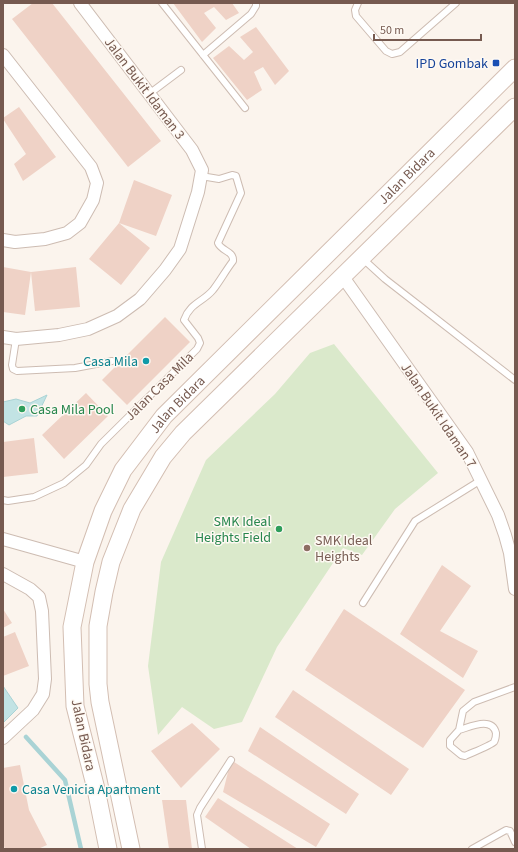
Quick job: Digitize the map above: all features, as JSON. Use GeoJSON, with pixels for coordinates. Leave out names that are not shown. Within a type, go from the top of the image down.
{"type":"FeatureCollection","features":[{"type":"Feature","properties":{"kind":"main road","name":"Jalan Bidara"},"geometry":{"type":"LineString","coordinates":[[108,849],[96,789],[75,706],[72,627],[85,562],[103,511],[123,470],[164,416],[515,68]]}},
{"type":"Feature","properties":{"kind":"main road","name":"Jalan Bidara"},"geometry":{"type":"LineString","coordinates":[[131,849],[100,702],[98,684],[98,626],[104,592],[114,555],[132,509],[163,457],[183,433],[515,107]]}},
{"type":"Feature","properties":{"kind":"street","name":"Jalan Bukit Idaman 3"},"geometry":{"type":"LineString","coordinates":[[80,3],[192,150],[202,170],[201,176]]}},
{"type":"Feature","properties":{"kind":"street"},"geometry":{"type":"LineString","coordinates":[[3,55],[91,168],[97,183],[93,200],[80,223],[67,233],[44,240],[15,242],[3,240]]}},
{"type":"Feature","properties":{"kind":"street"},"geometry":{"type":"LineString","coordinates":[[3,337],[16,339],[59,335],[88,329],[117,316],[140,299],[165,270],[180,249],[198,192],[201,176]]}},
{"type":"Feature","properties":{"kind":"street","name":"Jalan Bukit Idaman 7"},"geometry":{"type":"LineString","coordinates":[[343,277],[467,452],[498,514],[510,553],[515,589]]}},
{"type":"Feature","properties":{"kind":"street"},"geometry":{"type":"LineString","coordinates":[[3,539],[85,562]]}},
{"type":"Feature","properties":{"kind":"street"},"geometry":{"type":"LineString","coordinates":[[3,574],[30,589],[39,597],[42,611],[45,678],[43,694],[33,710],[3,738]]}},
{"type":"Feature","properties":{"kind":"lane"},"geometry":{"type":"LineString","coordinates":[[162,3],[245,108]]}},
{"type":"Feature","properties":{"kind":"lane"},"geometry":{"type":"LineString","coordinates":[[203,55],[251,14],[256,3]]}},
{"type":"Feature","properties":{"kind":"lane"},"geometry":{"type":"LineString","coordinates":[[358,3],[355,10],[356,16],[386,50],[392,54],[400,52],[456,3]]}},
{"type":"Feature","properties":{"kind":"lane"},"geometry":{"type":"LineString","coordinates":[[149,94],[181,70]]}},
{"type":"Feature","properties":{"kind":"lane","name":"Jalan Casa Mila"},"geometry":{"type":"LineString","coordinates":[[3,500],[8,501],[34,497],[64,483],[86,465],[101,444],[197,349],[200,343],[198,338],[184,320],[191,307],[212,292],[232,261],[233,257],[231,254],[220,247],[218,243],[241,193],[236,176],[232,175],[219,179],[201,176]]}},
{"type":"Feature","properties":{"kind":"lane"},"geometry":{"type":"LineString","coordinates":[[362,258],[385,279],[515,380]]}},
{"type":"Feature","properties":{"kind":"lane"},"geometry":{"type":"LineString","coordinates":[[16,339],[12,364],[13,369],[17,371],[75,368],[112,360]]}},
{"type":"Feature","properties":{"kind":"lane"},"geometry":{"type":"LineString","coordinates":[[363,603],[415,521],[481,480]]}},
{"type":"Feature","properties":{"kind":"lane"},"geometry":{"type":"LineString","coordinates":[[459,730],[485,723],[493,727],[496,737],[494,742],[465,756],[461,755],[450,746],[450,740],[459,730],[463,712],[474,702],[515,687]]}},
{"type":"Feature","properties":{"kind":"lane"},"geometry":{"type":"LineString","coordinates":[[202,849],[198,815],[200,808],[231,760]]}},
{"type":"Feature","properties":{"kind":"lane"},"geometry":{"type":"LineString","coordinates":[[472,849],[482,847],[506,830],[510,832],[515,842]]}},
{"type":"Feature","properties":{"kind":"green space","name":"SMK Ideal Heights Field"},"geometry":{"type":"Polygon","coordinates":[[[334,344],[438,473],[395,509],[362,555],[343,548],[277,647],[242,722],[214,729],[182,707],[158,735],[148,666],[161,562],[206,460],[275,394],[310,353],[334,344]]]}},
{"type":"Feature","properties":{"kind":"water","name":"Casa Mila Pool"},"geometry":{"type":"Polygon","coordinates":[[[47,395],[37,416],[26,416],[9,425],[3,421],[3,402],[16,399],[30,403],[47,395]]]}},
{"type":"Feature","properties":{"kind":"water"},"geometry":{"type":"Polygon","coordinates":[[[3,686],[18,708],[3,723],[3,686]]]}},
{"type":"Feature","properties":{"kind":"building"},"geometry":{"type":"Polygon","coordinates":[[[33,3],[52,3],[161,141],[128,167],[12,19],[33,3]]]}},
{"type":"Feature","properties":{"kind":"building"},"geometry":{"type":"Polygon","coordinates":[[[173,3],[232,3],[239,13],[226,20],[214,7],[204,13],[216,28],[202,42],[173,3]]]}},
{"type":"Feature","properties":{"kind":"building"},"geometry":{"type":"Polygon","coordinates":[[[256,27],[289,71],[275,85],[263,67],[254,72],[262,90],[247,100],[213,58],[229,46],[244,60],[253,52],[240,37],[256,27]]]}},
{"type":"Feature","properties":{"kind":"building"},"geometry":{"type":"Polygon","coordinates":[[[19,107],[56,157],[23,181],[14,164],[26,154],[3,119],[19,107]]]}},
{"type":"Feature","properties":{"kind":"building"},"geometry":{"type":"Polygon","coordinates":[[[134,180],[172,195],[156,236],[119,223],[134,180]]]}},
{"type":"Feature","properties":{"kind":"building"},"geometry":{"type":"Polygon","coordinates":[[[119,223],[150,248],[121,285],[89,259],[119,223]]]}},
{"type":"Feature","properties":{"kind":"building"},"geometry":{"type":"Polygon","coordinates":[[[3,267],[31,272],[25,315],[3,312],[3,267]]]}},
{"type":"Feature","properties":{"kind":"building"},"geometry":{"type":"Polygon","coordinates":[[[76,267],[80,307],[35,311],[31,272],[76,267]]]}},
{"type":"Feature","properties":{"kind":"building","name":"Casa Mila"},"geometry":{"type":"Polygon","coordinates":[[[165,317],[190,342],[127,405],[102,380],[165,317]]]}},
{"type":"Feature","properties":{"kind":"building","name":"Casa Mila"},"geometry":{"type":"Polygon","coordinates":[[[86,393],[108,416],[64,459],[42,435],[86,393]]]}},
{"type":"Feature","properties":{"kind":"building"},"geometry":{"type":"Polygon","coordinates":[[[34,438],[38,473],[3,477],[3,442],[34,438]]]}},
{"type":"Feature","properties":{"kind":"building"},"geometry":{"type":"Polygon","coordinates":[[[442,565],[471,586],[440,631],[478,651],[463,678],[400,634],[442,565]]]}},
{"type":"Feature","properties":{"kind":"building"},"geometry":{"type":"Polygon","coordinates":[[[3,609],[12,623],[3,628],[3,609]]]}},
{"type":"Feature","properties":{"kind":"building"},"geometry":{"type":"Polygon","coordinates":[[[344,609],[465,690],[423,748],[305,670],[344,609]]]}},
{"type":"Feature","properties":{"kind":"building"},"geometry":{"type":"Polygon","coordinates":[[[15,632],[29,666],[3,676],[3,637],[15,632]]]}},
{"type":"Feature","properties":{"kind":"building"},"geometry":{"type":"Polygon","coordinates":[[[293,690],[409,769],[391,795],[275,717],[293,690]]]}},
{"type":"Feature","properties":{"kind":"building"},"geometry":{"type":"Polygon","coordinates":[[[192,723],[220,749],[181,788],[151,751],[192,723]]]}},
{"type":"Feature","properties":{"kind":"building"},"geometry":{"type":"Polygon","coordinates":[[[260,727],[359,794],[346,814],[248,751],[260,727]]]}},
{"type":"Feature","properties":{"kind":"building"},"geometry":{"type":"Polygon","coordinates":[[[231,760],[330,824],[316,847],[223,792],[231,760]]]}},
{"type":"Feature","properties":{"kind":"building","name":"Casa Venicia Apartment"},"geometry":{"type":"Polygon","coordinates":[[[20,765],[29,810],[47,845],[38,849],[5,849],[3,843],[3,768],[20,765]]]}},
{"type":"Feature","properties":{"kind":"building"},"geometry":{"type":"Polygon","coordinates":[[[218,798],[298,849],[251,849],[205,817],[218,798]]]}},
{"type":"Feature","properties":{"kind":"building"},"geometry":{"type":"Polygon","coordinates":[[[162,800],[186,800],[192,849],[169,849],[162,800]]]}},
{"type":"Feature","properties":{"kind":"waterway"},"geometry":{"type":"LineString","coordinates":[[26,737],[65,780],[81,849]]}},
{"type":"Feature","properties":{"kind":"place","name":"IPD Gombak"},"geometry":{"type":"Point","coordinates":[496,63]}},
{"type":"Feature","properties":{"kind":"place","name":"Casa Mila"},"geometry":{"type":"Point","coordinates":[146,361]}},
{"type":"Feature","properties":{"kind":"place","name":"Casa Mila Pool"},"geometry":{"type":"Point","coordinates":[22,409]}},
{"type":"Feature","properties":{"kind":"place","name":"SMK Ideal Heights Field"},"geometry":{"type":"Point","coordinates":[279,529]}},
{"type":"Feature","properties":{"kind":"place","name":"SMK Ideal Heights"},"geometry":{"type":"Point","coordinates":[307,548]}},
{"type":"Feature","properties":{"kind":"place","name":"Casa Venicia Apartment"},"geometry":{"type":"Point","coordinates":[14,789]}}]}
